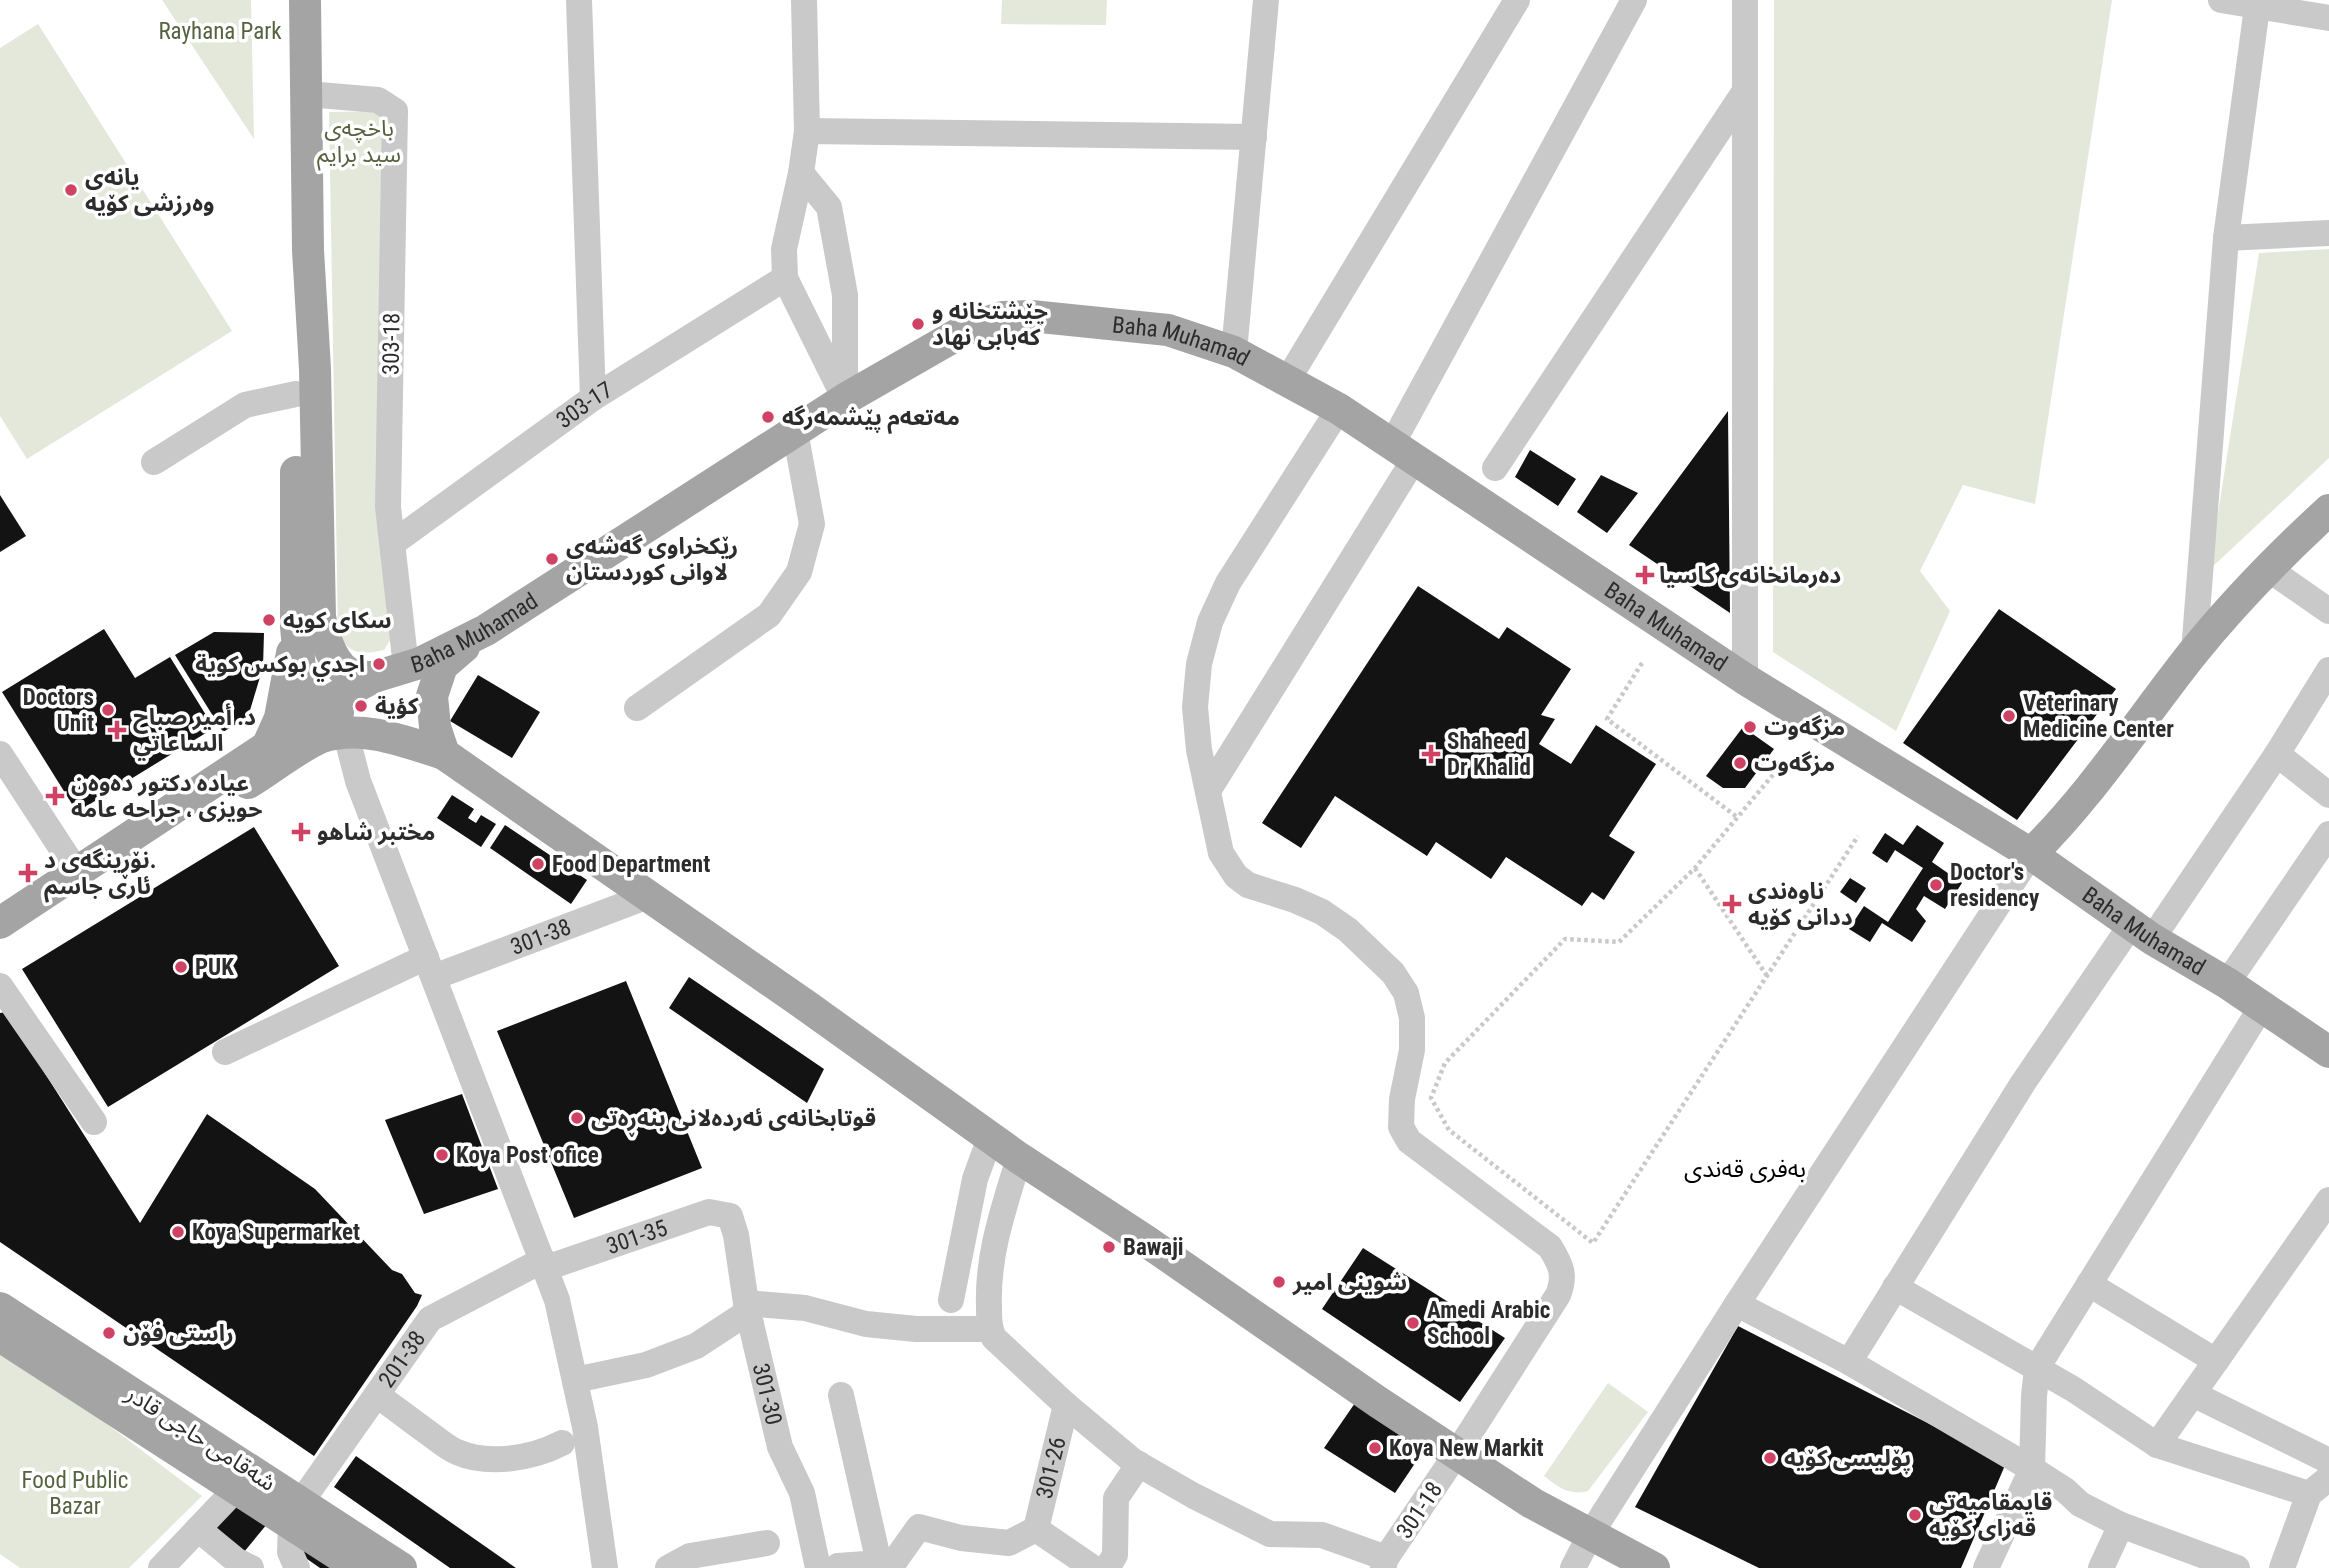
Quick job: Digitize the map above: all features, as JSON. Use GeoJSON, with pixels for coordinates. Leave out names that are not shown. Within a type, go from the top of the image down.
{"type":"FeatureCollection","features":[{"type":"Feature","properties":{"kind":"main road"},"geometry":{"type":"LineString","coordinates":[[305,0],[307,250],[316,369],[320,617],[324,636],[341,666],[355,676],[374,677]]}},
{"type":"Feature","properties":{"kind":"main road"},"geometry":{"type":"LineString","coordinates":[[307,250],[296,394],[296,627],[301,680],[310,696],[316,726]]}},
{"type":"Feature","properties":{"kind":"main road","name":"Baha Muhamad"},"geometry":{"type":"LineString","coordinates":[[1,927],[77,872],[316,726],[374,677],[420,663],[486,630],[845,399],[967,328],[1003,317],[1042,317],[1168,330],[1234,352],[1339,409],[1745,679],[2031,854],[2141,932],[2262,1006],[2329,1052]]}},
{"type":"Feature","properties":{"kind":"main road"},"geometry":{"type":"LineString","coordinates":[[2031,854],[2074,808],[2194,652],[2267,568],[2329,510]]}},
{"type":"Feature","properties":{"kind":"main road"},"geometry":{"type":"LineString","coordinates":[[296,627],[280,718],[316,726],[356,723],[444,754],[990,1138],[1146,1241],[1378,1402],[1532,1503],[1654,1568]]}},
{"type":"Feature","properties":{"kind":"main road"},"geometry":{"type":"LineString","coordinates":[[444,754],[435,727],[432,696],[442,666],[486,630]]}},
{"type":"Feature","properties":{"kind":"main road"},"geometry":{"type":"LineString","coordinates":[[1,927],[53,909],[316,726],[331,652]]}},
{"type":"Feature","properties":{"kind":"main road","name":"شەقامی حاجی قادر"},"geometry":{"type":"LineString","coordinates":[[0,1308],[296,1513],[359,1568]]}},
{"type":"Feature","properties":{"kind":"main road","name":"شەقامی حاجی قادر"},"geometry":{"type":"LineString","coordinates":[[0,1336],[236,1489],[296,1513],[401,1568]]}},
{"type":"Feature","properties":{"kind":"street"},"geometry":{"type":"LineString","coordinates":[[579,0],[593,398]]}},
{"type":"Feature","properties":{"kind":"street"},"geometry":{"type":"LineString","coordinates":[[804,0],[807,131],[801,173],[784,249],[785,278],[845,399]]}},
{"type":"Feature","properties":{"kind":"street"},"geometry":{"type":"LineString","coordinates":[[1234,352],[1266,0]]}},
{"type":"Feature","properties":{"kind":"street"},"geometry":{"type":"LineString","coordinates":[[1287,382],[1517,0]]}},
{"type":"Feature","properties":{"kind":"street"},"geometry":{"type":"LineString","coordinates":[[1208,791],[1403,451],[1634,0]]}},
{"type":"Feature","properties":{"kind":"street"},"geometry":{"type":"LineString","coordinates":[[1745,0],[1745,679]]}},
{"type":"Feature","properties":{"kind":"street"},"geometry":{"type":"LineString","coordinates":[[2221,0],[2257,3],[2329,18]]}},
{"type":"Feature","properties":{"kind":"street"},"geometry":{"type":"LineString","coordinates":[[2194,652],[2226,237],[2257,3]]}},
{"type":"Feature","properties":{"kind":"street"},"geometry":{"type":"LineString","coordinates":[[1495,468],[1745,91]]}},
{"type":"Feature","properties":{"kind":"street","name":"303-18"},"geometry":{"type":"LineString","coordinates":[[307,94],[378,100],[395,111],[388,507],[406,667]]}},
{"type":"Feature","properties":{"kind":"street"},"geometry":{"type":"LineString","coordinates":[[807,131],[1254,137]]}},
{"type":"Feature","properties":{"kind":"street"},"geometry":{"type":"LineString","coordinates":[[801,173],[829,207],[845,295],[845,399]]}},
{"type":"Feature","properties":{"kind":"street"},"geometry":{"type":"LineString","coordinates":[[2226,237],[2329,233]]}},
{"type":"Feature","properties":{"kind":"street","name":"303-17"},"geometry":{"type":"LineString","coordinates":[[393,543],[593,398],[785,278]]}},
{"type":"Feature","properties":{"kind":"street"},"geometry":{"type":"LineString","coordinates":[[154,461],[245,405],[296,394]]}},
{"type":"Feature","properties":{"kind":"street","name":"301-18"},"geometry":{"type":"LineString","coordinates":[[1339,409],[1228,583],[1210,622],[1199,664],[1195,707],[1199,750],[1221,853],[1236,876],[1261,890],[1295,900],[1339,924],[1393,973],[1406,993],[1412,1018],[1412,1050],[1402,1099],[1401,1127],[1409,1141],[1549,1247],[1561,1265],[1563,1280],[1558,1295],[1384,1563]]}},
{"type":"Feature","properties":{"kind":"street"},"geometry":{"type":"LineString","coordinates":[[636,708],[768,615],[799,572],[811,524],[795,431]]}},
{"type":"Feature","properties":{"kind":"street"},"geometry":{"type":"LineString","coordinates":[[2267,568],[2329,611]]}},
{"type":"Feature","properties":{"kind":"street"},"geometry":{"type":"LineString","coordinates":[[1849,1362],[2022,1083],[2277,754],[2329,670]]}},
{"type":"Feature","properties":{"kind":"street"},"geometry":{"type":"LineString","coordinates":[[316,726],[358,781],[557,1300],[585,1427],[605,1568]]}},
{"type":"Feature","properties":{"kind":"street"},"geometry":{"type":"LineString","coordinates":[[0,754],[77,872]]}},
{"type":"Feature","properties":{"kind":"street"},"geometry":{"type":"LineString","coordinates":[[2277,754],[2329,795]]}},
{"type":"Feature","properties":{"kind":"street"},"geometry":{"type":"LineString","coordinates":[[2227,984],[2329,834]]}},
{"type":"Feature","properties":{"kind":"street"},"geometry":{"type":"LineString","coordinates":[[1573,1568],[1590,1535],[1737,1304],[2031,854]]}},
{"type":"Feature","properties":{"kind":"street","name":"301-38"},"geometry":{"type":"LineString","coordinates":[[225,1052],[430,967],[648,896]]}},
{"type":"Feature","properties":{"kind":"street"},"geometry":{"type":"LineString","coordinates":[[0,986],[94,1122]]}},
{"type":"Feature","properties":{"kind":"street"},"geometry":{"type":"LineString","coordinates":[[1986,1568],[2032,1469],[2037,1368],[2262,1006]]}},
{"type":"Feature","properties":{"kind":"street"},"geometry":{"type":"LineString","coordinates":[[951,1300],[975,1178],[990,1138]]}},
{"type":"Feature","properties":{"kind":"street"},"geometry":{"type":"LineString","coordinates":[[1019,1158],[993,1244],[988,1278],[990,1329],[994,1338],[1066,1405],[1139,1464],[1270,1534],[1322,1535],[1384,1563]]}},
{"type":"Feature","properties":{"kind":"street"},"geometry":{"type":"LineString","coordinates":[[2157,1445],[2329,1200]]}},
{"type":"Feature","properties":{"kind":"street","name":"301-35"},"geometry":{"type":"LineString","coordinates":[[544,1264],[709,1212],[730,1216]]}},
{"type":"Feature","properties":{"kind":"street","name":"301-30"},"geometry":{"type":"LineString","coordinates":[[730,1216],[736,1235],[747,1307],[780,1447],[802,1493],[818,1568]]}},
{"type":"Feature","properties":{"kind":"street","name":"201-38"},"geometry":{"type":"LineString","coordinates":[[296,1513],[430,1319],[544,1264]]}},
{"type":"Feature","properties":{"kind":"street"},"geometry":{"type":"LineString","coordinates":[[2089,1284],[2216,1361]]}},
{"type":"Feature","properties":{"kind":"street"},"geometry":{"type":"LineString","coordinates":[[1895,1287],[2073,1389],[2157,1445],[2319,1486],[2282,1568]]}},
{"type":"Feature","properties":{"kind":"street"},"geometry":{"type":"LineString","coordinates":[[1737,1304],[1849,1362],[2032,1469],[2065,1490],[2080,1504],[2121,1525],[2237,1568]]}},
{"type":"Feature","properties":{"kind":"street"},"geometry":{"type":"LineString","coordinates":[[575,1380],[646,1365],[695,1346],[747,1307],[805,1308],[878,1326],[990,1329]]}},
{"type":"Feature","properties":{"kind":"street"},"geometry":{"type":"LineString","coordinates":[[2193,1394],[2329,1461]]}},
{"type":"Feature","properties":{"kind":"street"},"geometry":{"type":"LineString","coordinates":[[377,1395],[454,1451],[471,1457],[493,1459],[526,1456],[547,1451],[562,1443]]}},
{"type":"Feature","properties":{"kind":"street"},"geometry":{"type":"LineString","coordinates":[[841,1395],[891,1564]]}},
{"type":"Feature","properties":{"kind":"street","name":"301-26"},"geometry":{"type":"LineString","coordinates":[[1036,1529],[1066,1405]]}},
{"type":"Feature","properties":{"kind":"street"},"geometry":{"type":"LineString","coordinates":[[891,1564],[919,1527],[961,1538],[1009,1543],[1036,1529],[1091,1566],[1115,1555],[1116,1498],[1139,1464]]}},
{"type":"Feature","properties":{"kind":"street"},"geometry":{"type":"LineString","coordinates":[[161,1568],[236,1489]]}},
{"type":"Feature","properties":{"kind":"street"},"geometry":{"type":"LineString","coordinates":[[296,1513],[290,1552],[298,1568]]}},
{"type":"Feature","properties":{"kind":"street"},"geometry":{"type":"LineString","coordinates":[[2101,1568],[2121,1525]]}},
{"type":"Feature","properties":{"kind":"street"},"geometry":{"type":"LineString","coordinates":[[198,1529],[237,1561],[251,1568]]}},
{"type":"Feature","properties":{"kind":"street"},"geometry":{"type":"LineString","coordinates":[[668,1568],[690,1556],[767,1543]]}},
{"type":"Feature","properties":{"kind":"street"},"geometry":{"type":"LineString","coordinates":[[836,1568],[891,1564]]}},
{"type":"Feature","properties":{"kind":"path"},"geometry":{"type":"LineString","coordinates":[[1642,663],[1607,719],[1737,817]]}},
{"type":"Feature","properties":{"kind":"path"},"geometry":{"type":"LineString","coordinates":[[1782,764],[1695,868],[1619,942],[1565,939],[1445,1063],[1431,1098],[1449,1130],[1593,1243],[1858,836]]}},
{"type":"Feature","properties":{"kind":"path"},"geometry":{"type":"LineString","coordinates":[[1695,868],[1767,976]]}},
{"type":"Feature","properties":{"kind":"green space","name":"Rayhana Park"},"geometry":{"type":"Polygon","coordinates":[[[162,0],[251,0],[254,139],[162,0]]]}},
{"type":"Feature","properties":{"kind":"green space"},"geometry":{"type":"Polygon","coordinates":[[[1002,0],[1107,0],[1106,25],[1001,24],[1002,0]]]}},
{"type":"Feature","properties":{"kind":"green space"},"geometry":{"type":"Polygon","coordinates":[[[1774,0],[2112,0],[2035,504],[1963,485],[1920,571],[1950,611],[1896,731],[1773,652],[1774,0]]]}},
{"type":"Feature","properties":{"kind":"green space","name":"یانه‌ی وه‌رزشی كۆیه‌"},"geometry":{"type":"Polygon","coordinates":[[[38,24],[232,331],[27,459],[0,416],[0,48],[38,24]]]}},
{"type":"Feature","properties":{"kind":"green space","name":"باخچه‌ی سید برایم"},"geometry":{"type":"Polygon","coordinates":[[[389,111],[390,640],[384,650],[363,653],[352,650],[338,634],[329,112],[389,111]]]}},
{"type":"Feature","properties":{"kind":"green space"},"geometry":{"type":"Polygon","coordinates":[[[2329,249],[2329,458],[2209,570],[2259,253],[2329,249]]]}},
{"type":"Feature","properties":{"kind":"green space","name":"Food Public Bazar"},"geometry":{"type":"Polygon","coordinates":[[[0,1353],[46,1378],[202,1496],[129,1568],[20,1568],[0,1554],[0,1353]]]}},
{"type":"Feature","properties":{"kind":"green space"},"geometry":{"type":"Polygon","coordinates":[[[1608,1383],[1648,1412],[1588,1491],[1564,1490],[1544,1476],[1608,1383]]]}},
{"type":"Feature","properties":{"kind":"building"},"geometry":{"type":"Polygon","coordinates":[[[1728,411],[1730,613],[1629,545],[1728,411]]]}},
{"type":"Feature","properties":{"kind":"building"},"geometry":{"type":"Polygon","coordinates":[[[1530,450],[1576,479],[1558,506],[1515,477],[1530,450]]]}},
{"type":"Feature","properties":{"kind":"building"},"geometry":{"type":"Polygon","coordinates":[[[1601,475],[1638,493],[1607,533],[1577,512],[1601,475]]]}},
{"type":"Feature","properties":{"kind":"building"},"geometry":{"type":"Polygon","coordinates":[[[0,495],[26,536],[0,552],[0,495]]]}},
{"type":"Feature","properties":{"kind":"building","name":"Shaheed Dr Khalid"},"geometry":{"type":"Polygon","coordinates":[[[1418,586],[1499,639],[1507,627],[1571,669],[1541,715],[1555,719],[1539,744],[1571,764],[1596,725],[1656,764],[1609,836],[1635,852],[1604,900],[1592,892],[1582,906],[1506,857],[1491,879],[1436,842],[1427,856],[1335,796],[1301,848],[1262,823],[1418,586]]]}},
{"type":"Feature","properties":{"kind":"building","name":"Veterinary Medicine Center"},"geometry":{"type":"Polygon","coordinates":[[[1999,609],[2116,689],[2017,820],[1903,743],[1999,609]]]}},
{"type":"Feature","properties":{"kind":"building","name":"Doctors Unit"},"geometry":{"type":"Polygon","coordinates":[[[104,629],[135,678],[170,657],[214,728],[77,812],[2,692],[104,629]]]}},
{"type":"Feature","properties":{"kind":"building"},"geometry":{"type":"Polygon","coordinates":[[[214,632],[264,633],[263,667],[248,717],[223,732],[175,655],[214,632]]]}},
{"type":"Feature","properties":{"kind":"building"},"geometry":{"type":"Polygon","coordinates":[[[478,675],[540,712],[512,758],[450,721],[478,675]]]}},
{"type":"Feature","properties":{"kind":"building","name":"مزگه‌وت"},"geometry":{"type":"Polygon","coordinates":[[[1743,727],[1774,749],[1745,788],[1723,788],[1706,776],[1743,727]]]}},
{"type":"Feature","properties":{"kind":"building"},"geometry":{"type":"Polygon","coordinates":[[[452,795],[474,809],[468,818],[476,823],[481,815],[496,824],[481,847],[437,818],[452,795]]]}},
{"type":"Feature","properties":{"kind":"building","name":"Food Department"},"geometry":{"type":"Polygon","coordinates":[[[505,825],[587,880],[571,904],[490,848],[505,825]]]}},
{"type":"Feature","properties":{"kind":"building","name":"Doctor's residency"},"geometry":{"type":"Polygon","coordinates":[[[1917,825],[1944,843],[1932,862],[1962,883],[1945,909],[1924,896],[1916,909],[1926,921],[1912,942],[1882,923],[1870,942],[1849,929],[1864,906],[1888,922],[1923,868],[1895,850],[1887,863],[1872,853],[1885,833],[1903,845],[1917,825]]]}},
{"type":"Feature","properties":{"kind":"building","name":"PUK"},"geometry":{"type":"Polygon","coordinates":[[[254,827],[339,966],[108,1107],[22,969],[254,827]]]}},
{"type":"Feature","properties":{"kind":"building"},"geometry":{"type":"Polygon","coordinates":[[[1850,878],[1866,888],[1856,903],[1840,892],[1850,878]]]}},
{"type":"Feature","properties":{"kind":"building"},"geometry":{"type":"Polygon","coordinates":[[[689,977],[824,1069],[807,1103],[669,1008],[689,977]]]}},
{"type":"Feature","properties":{"kind":"building"},"geometry":{"type":"Polygon","coordinates":[[[626,981],[702,1168],[574,1218],[497,1031],[626,981]]]}},
{"type":"Feature","properties":{"kind":"building","name":"Koya Supermarket"},"geometry":{"type":"Polygon","coordinates":[[[6,1012],[140,1223],[207,1114],[315,1189],[392,1270],[402,1274],[415,1293],[422,1295],[314,1456],[0,1242],[0,1013],[6,1012]]]}},
{"type":"Feature","properties":{"kind":"building","name":"Koya Post ofice"},"geometry":{"type":"Polygon","coordinates":[[[462,1094],[498,1189],[424,1214],[385,1120],[462,1094]]]}},
{"type":"Feature","properties":{"kind":"building","name":"Amedi Arabic School"},"geometry":{"type":"Polygon","coordinates":[[[1363,1248],[1505,1338],[1460,1402],[1322,1309],[1363,1248]]]}},
{"type":"Feature","properties":{"kind":"building","name":"پۆلیسی كۆیه‌"},"geometry":{"type":"Polygon","coordinates":[[[1738,1326],[2006,1463],[1961,1568],[1759,1568],[1635,1507],[1738,1326]]]}},
{"type":"Feature","properties":{"kind":"building","name":"Koya New Markit"},"geometry":{"type":"Polygon","coordinates":[[[1355,1403],[1426,1447],[1395,1493],[1324,1448],[1355,1403]]]}},
{"type":"Feature","properties":{"kind":"building"},"geometry":{"type":"Polygon","coordinates":[[[356,1456],[516,1568],[450,1568],[334,1487],[356,1456]]]}},
{"type":"Feature","properties":{"kind":"building"},"geometry":{"type":"Polygon","coordinates":[[[235,1494],[272,1518],[244,1552],[208,1521],[235,1494]]]}},
{"type":"Feature","properties":{"kind":"building"},"geometry":{"type":"Polygon","coordinates":[[[295,1533],[348,1568],[320,1568],[297,1552],[295,1533]]]}},
{"type":"Feature","properties":{"kind":"place","name":"یانه‌ی وه‌رزشی كۆیه‌"},"geometry":{"type":"Point","coordinates":[71,190]}},
{"type":"Feature","properties":{"kind":"place","name":"چێشتخانە و کەبابی نھاد"},"geometry":{"type":"Point","coordinates":[918,324]}},
{"type":"Feature","properties":{"kind":"place","name":"مەتعەم پێشمەرگە"},"geometry":{"type":"Point","coordinates":[768,417]}},
{"type":"Feature","properties":{"kind":"place","name":"رێكخراوی گه‌شه‌ی لاوانی كوردستان"},"geometry":{"type":"Point","coordinates":[552,559]}},
{"type":"Feature","properties":{"kind":"place","name":"دەرمانخانەی کاسیا"},"geometry":{"type":"Point","coordinates":[1645,575]}},
{"type":"Feature","properties":{"kind":"place","name":"سكاى كويه"},"geometry":{"type":"Point","coordinates":[269,620]}},
{"type":"Feature","properties":{"kind":"place","name":"اجدي بوكس كوية"},"geometry":{"type":"Point","coordinates":[379,664]}},
{"type":"Feature","properties":{"kind":"place","name":"كؤية"},"geometry":{"type":"Point","coordinates":[361,706]}},
{"type":"Feature","properties":{"kind":"place","name":"Doctors Unit"},"geometry":{"type":"Point","coordinates":[108,710]}},
{"type":"Feature","properties":{"kind":"place","name":"Veterinary Medicine Center"},"geometry":{"type":"Point","coordinates":[2009,716]}},
{"type":"Feature","properties":{"kind":"place","name":"مزگەوت"},"geometry":{"type":"Point","coordinates":[1750,727]}},
{"type":"Feature","properties":{"kind":"place","name":"د. أمير صباح الساعاتي"},"geometry":{"type":"Point","coordinates":[117,730]}},
{"type":"Feature","properties":{"kind":"place","name":"Shaheed Dr Khalid"},"geometry":{"type":"Point","coordinates":[1431,754]}},
{"type":"Feature","properties":{"kind":"place","name":"مزگه‌وت"},"geometry":{"type":"Point","coordinates":[1740,763]}},
{"type":"Feature","properties":{"kind":"place","name":"عیادە دکتور دەوەن حویزی ، جراحە عامە"},"geometry":{"type":"Point","coordinates":[55,796]}},
{"type":"Feature","properties":{"kind":"place","name":"مختبر شاهو"},"geometry":{"type":"Point","coordinates":[301,832]}},
{"type":"Feature","properties":{"kind":"place","name":"Food Department"},"geometry":{"type":"Point","coordinates":[538,864]}},
{"type":"Feature","properties":{"kind":"place","name":"نۆڕینگەی د. ئاری جاسم"},"geometry":{"type":"Point","coordinates":[28,873]}},
{"type":"Feature","properties":{"kind":"place","name":"Doctor's residency"},"geometry":{"type":"Point","coordinates":[1936,885]}},
{"type":"Feature","properties":{"kind":"place","name":"ناوەندی ددانی کۆیە"},"geometry":{"type":"Point","coordinates":[1732,904]}},
{"type":"Feature","properties":{"kind":"place","name":"PUK"},"geometry":{"type":"Point","coordinates":[181,967]}},
{"type":"Feature","properties":{"kind":"place","name":"قوتابخانه‌ی ئه‌رده‌لانی بنه‌ڕه‌تی"},"geometry":{"type":"Point","coordinates":[577,1118]}},
{"type":"Feature","properties":{"kind":"place","name":"Koya Post ofice"},"geometry":{"type":"Point","coordinates":[442,1155]}},
{"type":"Feature","properties":{"kind":"place","name":"Koya Supermarket"},"geometry":{"type":"Point","coordinates":[178,1232]}},
{"type":"Feature","properties":{"kind":"place","name":"Bawaji"},"geometry":{"type":"Point","coordinates":[1109,1247]}},
{"type":"Feature","properties":{"kind":"place","name":"شوينى امير"},"geometry":{"type":"Point","coordinates":[1279,1282]}},
{"type":"Feature","properties":{"kind":"place","name":"Amedi Arabic School"},"geometry":{"type":"Point","coordinates":[1413,1323]}},
{"type":"Feature","properties":{"kind":"place","name":"راستى فۆن"},"geometry":{"type":"Point","coordinates":[109,1333]}},
{"type":"Feature","properties":{"kind":"place","name":"Koya New Markit"},"geometry":{"type":"Point","coordinates":[1375,1448]}},
{"type":"Feature","properties":{"kind":"place","name":"پۆلیسی كۆیه‌"},"geometry":{"type":"Point","coordinates":[1770,1458]}},
{"type":"Feature","properties":{"kind":"place","name":"قایمقامیه‌تی قه‌زای كۆیه‌"},"geometry":{"type":"Point","coordinates":[1915,1515]}},
{"type":"Feature","properties":{"kind":"district","name":"بەفری قەندی"},"geometry":{"type":"Point","coordinates":[1745,1169]}}]}
